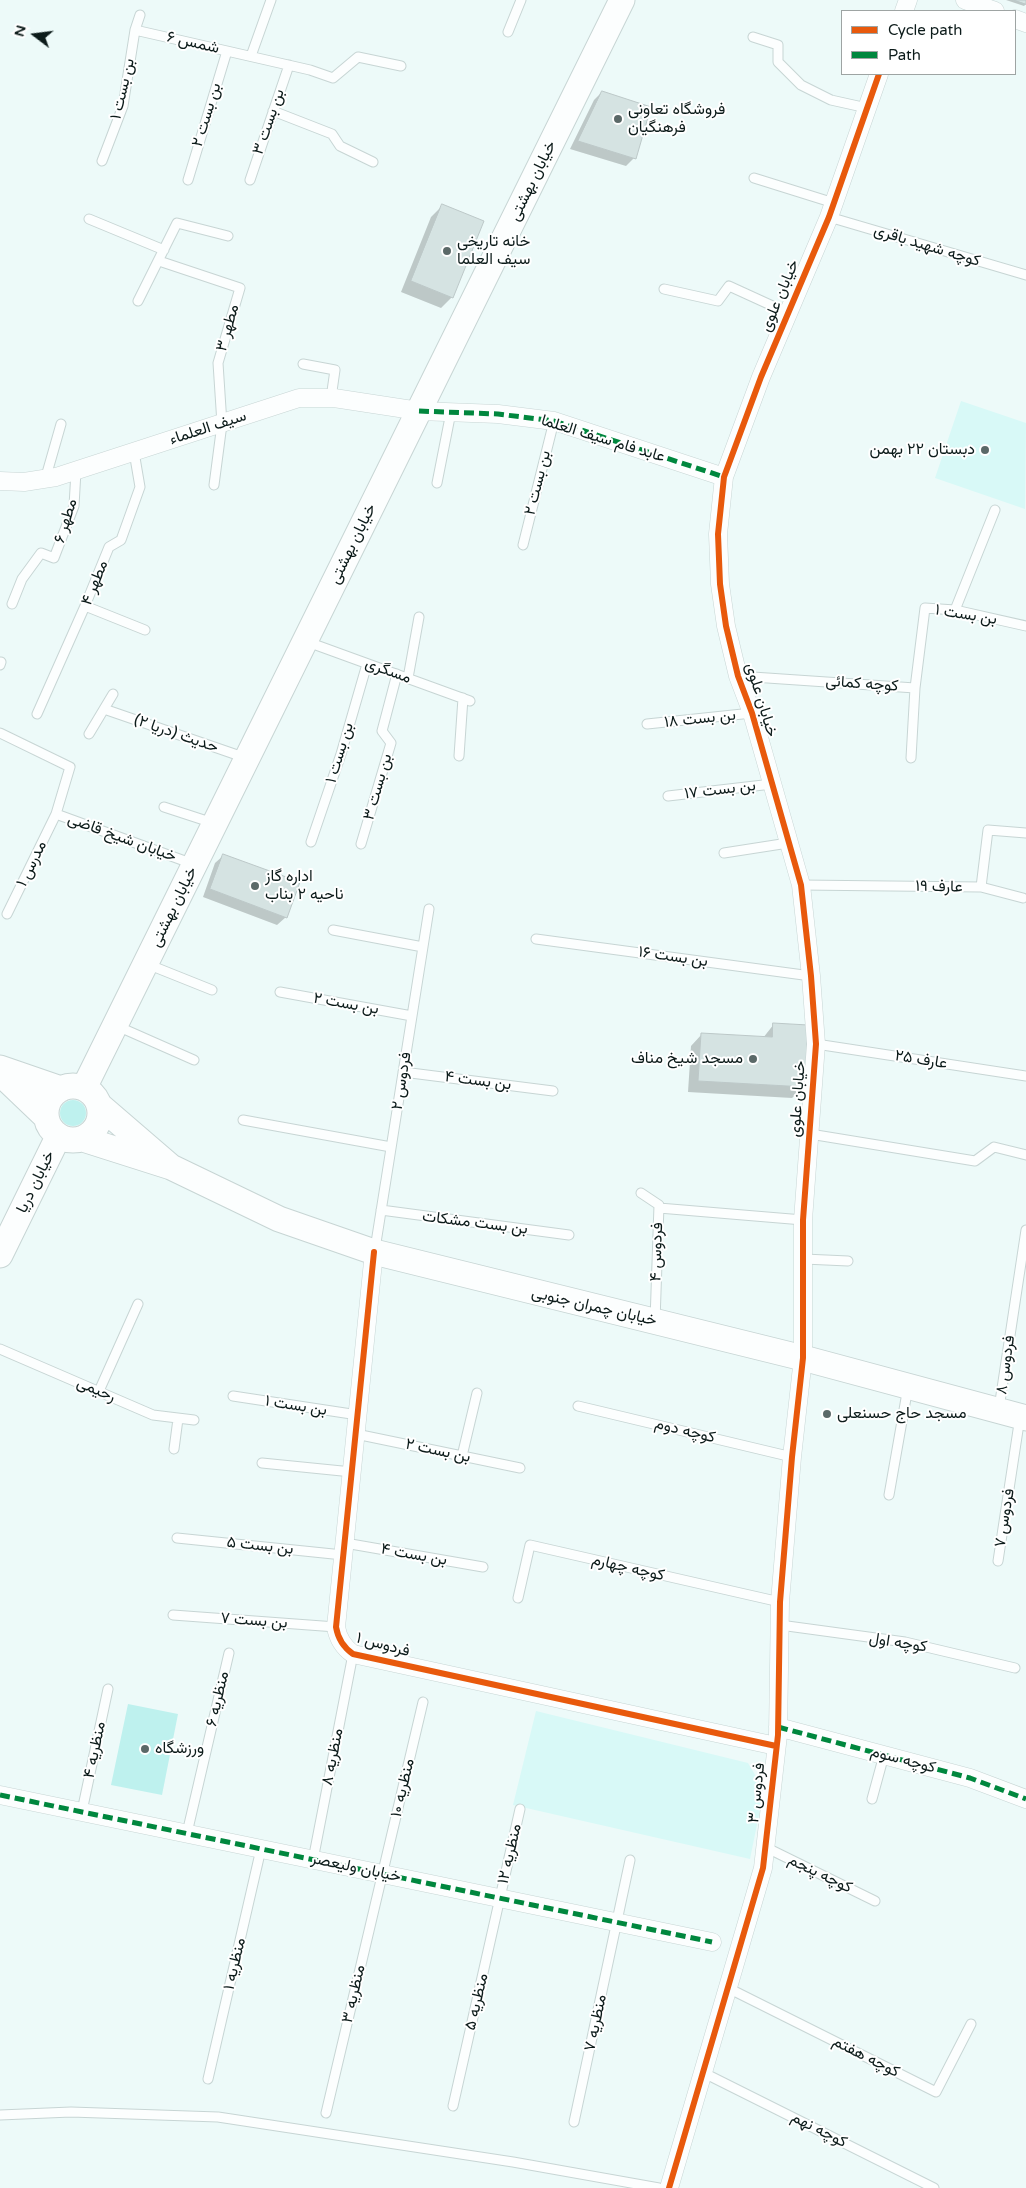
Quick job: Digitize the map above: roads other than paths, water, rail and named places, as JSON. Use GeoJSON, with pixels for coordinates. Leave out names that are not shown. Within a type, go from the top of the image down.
{"type":"FeatureCollection","features":[{"type":"Feature","properties":{"kind":"main road","name":"خیابان بهشتی"},"geometry":{"type":"LineString","coordinates":[[81,1094],[622,0]]}},
{"type":"Feature","properties":{"kind":"main road"},"geometry":{"type":"LineString","coordinates":[[0,1068],[81,1094],[100,1113],[96,1128],[83,1139],[66,1140],[0,1073]]}},
{"type":"Feature","properties":{"kind":"main road"},"geometry":{"type":"LineString","coordinates":[[52,1126],[49,1100],[81,1094]]}},
{"type":"Feature","properties":{"kind":"main road","name":"خیابان چمران جنوبی"},"geometry":{"type":"LineString","coordinates":[[81,1094],[171,1167]]}},
{"type":"Feature","properties":{"kind":"main road","name":"خیابان دریا"},"geometry":{"type":"LineString","coordinates":[[0,1255],[52,1126]]}},
{"type":"Feature","properties":{"kind":"main road","name":"خیابان چمران جنوبی"},"geometry":{"type":"LineString","coordinates":[[83,1139],[171,1167],[279,1218],[374,1252],[803,1358],[1015,1415]]}},
{"type":"Feature","properties":{"kind":"street"},"geometry":{"type":"LineString","coordinates":[[966,0],[992,10]]}},
{"type":"Feature","properties":{"kind":"street","name":"خیابان علوی"},"geometry":{"type":"LineString","coordinates":[[803,1358],[803,1220],[816,1044],[811,976],[801,885],[752,713],[738,676],[726,626],[720,584],[718,534],[724,477],[761,377],[831,210],[879,75]]}},
{"type":"Feature","properties":{"kind":"street","name":"سیف العلماء"},"geometry":{"type":"LineString","coordinates":[[0,481],[24,482],[45,480],[299,398],[331,398],[419,411]]}},
{"type":"Feature","properties":{"kind":"street","name":"عابد فام سیف العلما"},"geometry":{"type":"LineString","coordinates":[[419,411],[498,414],[554,421],[724,477]]}},
{"type":"Feature","properties":{"kind":"street","name":"فردوس ۱"},"geometry":{"type":"LineString","coordinates":[[374,1252],[336,1627],[338,1637],[344,1648],[353,1654],[776,1746]]}},
{"type":"Feature","properties":{"kind":"street","name":"فردوس ۳"},"geometry":{"type":"LineString","coordinates":[[669,2188],[763,1868],[778,1727],[780,1602],[792,1457],[803,1358]]}},
{"type":"Feature","properties":{"kind":"street","name":"کوچه سوم"},"geometry":{"type":"LineString","coordinates":[[778,1727],[970,1778],[1026,1799]]}},
{"type":"Feature","properties":{"kind":"street","name":"خیابان ولیعصر"},"geometry":{"type":"LineString","coordinates":[[0,1794],[712,1942]]}},
{"type":"Feature","properties":{"kind":"lane"},"geometry":{"type":"LineString","coordinates":[[251,56],[271,0]]}},
{"type":"Feature","properties":{"kind":"lane"},"geometry":{"type":"LineString","coordinates":[[508,32],[521,0]]}},
{"type":"Feature","properties":{"kind":"lane","name":"بن بست ۱"},"geometry":{"type":"LineString","coordinates":[[102,162],[123,106],[135,30],[140,15]]}},
{"type":"Feature","properties":{"kind":"lane","name":"شمس ۶"},"geometry":{"type":"LineString","coordinates":[[135,30],[310,70],[333,78],[358,57],[401,66]]}},
{"type":"Feature","properties":{"kind":"lane"},"geometry":{"type":"LineString","coordinates":[[753,36],[778,45],[778,62],[801,85],[831,100],[867,108]]}},
{"type":"Feature","properties":{"kind":"lane","name":"بن بست ۲"},"geometry":{"type":"LineString","coordinates":[[188,180],[227,51]]}},
{"type":"Feature","properties":{"kind":"lane","name":"بن بست ۳"},"geometry":{"type":"LineString","coordinates":[[250,180],[289,65]]}},
{"type":"Feature","properties":{"kind":"lane"},"geometry":{"type":"LineString","coordinates":[[273,111],[332,134],[340,146],[373,162]]}},
{"type":"Feature","properties":{"kind":"lane","name":"کوچه شهید باقری"},"geometry":{"type":"LineString","coordinates":[[754,178],[831,210],[1026,275]]}},
{"type":"Feature","properties":{"kind":"lane"},"geometry":{"type":"LineString","coordinates":[[89,219],[164,250]]}},
{"type":"Feature","properties":{"kind":"lane"},"geometry":{"type":"LineString","coordinates":[[138,301],[177,223],[228,236]]}},
{"type":"Feature","properties":{"kind":"lane","name":"مطهر ۳"},"geometry":{"type":"LineString","coordinates":[[159,261],[240,288],[218,363],[222,424]]}},
{"type":"Feature","properties":{"kind":"lane"},"geometry":{"type":"LineString","coordinates":[[664,289],[718,301],[729,286],[788,313]]}},
{"type":"Feature","properties":{"kind":"lane"},"geometry":{"type":"LineString","coordinates":[[303,364],[336,370],[331,398]]}},
{"type":"Feature","properties":{"kind":"lane"},"geometry":{"type":"LineString","coordinates":[[437,483],[451,412]]}},
{"type":"Feature","properties":{"kind":"lane","name":"بن بست ۲"},"geometry":{"type":"LineString","coordinates":[[523,545],[554,421]]}},
{"type":"Feature","properties":{"kind":"lane"},"geometry":{"type":"LineString","coordinates":[[45,480],[61,424]]}},
{"type":"Feature","properties":{"kind":"lane"},"geometry":{"type":"LineString","coordinates":[[214,485],[222,424]]}},
{"type":"Feature","properties":{"kind":"lane","name":"مطهر ۴"},"geometry":{"type":"LineString","coordinates":[[37,714],[86,606],[110,547],[121,540],[140,487],[134,452]]}},
{"type":"Feature","properties":{"kind":"lane","name":"مطهر ۶"},"geometry":{"type":"LineString","coordinates":[[12,604],[22,579],[40,553],[54,558],[74,506],[76,471]]}},
{"type":"Feature","properties":{"kind":"lane"},"geometry":{"type":"LineString","coordinates":[[956,610],[995,510]]}},
{"type":"Feature","properties":{"kind":"lane"},"geometry":{"type":"LineString","coordinates":[[86,606],[145,630]]}},
{"type":"Feature","properties":{"kind":"lane","name":"بن بست ۱"},"geometry":{"type":"LineString","coordinates":[[915,688],[925,608],[956,610],[1026,626]]}},
{"type":"Feature","properties":{"kind":"lane"},"geometry":{"type":"LineString","coordinates":[[408,678],[419,616]]}},
{"type":"Feature","properties":{"kind":"lane","name":"مسگری"},"geometry":{"type":"LineString","coordinates":[[305,641],[467,700],[459,756]]}},
{"type":"Feature","properties":{"kind":"lane","name":"بن بست ۱"},"geometry":{"type":"LineString","coordinates":[[312,842],[341,754],[367,664]]}},
{"type":"Feature","properties":{"kind":"lane","name":"بن بست ۳"},"geometry":{"type":"LineString","coordinates":[[361,844],[391,743],[382,731],[397,674]]}},
{"type":"Feature","properties":{"kind":"lane","name":"کوچه کمائی"},"geometry":{"type":"LineString","coordinates":[[738,676],[915,688],[911,758]]}},
{"type":"Feature","properties":{"kind":"lane"},"geometry":{"type":"LineString","coordinates":[[89,734],[113,694]]}},
{"type":"Feature","properties":{"kind":"lane","name":"حدیث (دریا ۲)"},"geometry":{"type":"LineString","coordinates":[[104,709],[247,758]]}},
{"type":"Feature","properties":{"kind":"lane","name":"بن بست ۱۸"},"geometry":{"type":"LineString","coordinates":[[648,724],[752,713]]}},
{"type":"Feature","properties":{"kind":"lane","name":"خیابان شیخ قاضی"},"geometry":{"type":"LineString","coordinates":[[0,734],[70,767],[56,814],[195,865]]}},
{"type":"Feature","properties":{"kind":"lane","name":"بن بست ۱۷"},"geometry":{"type":"LineString","coordinates":[[668,796],[772,784]]}},
{"type":"Feature","properties":{"kind":"lane"},"geometry":{"type":"LineString","coordinates":[[164,806],[215,824]]}},
{"type":"Feature","properties":{"kind":"lane","name":"مدرس ۱"},"geometry":{"type":"LineString","coordinates":[[8,914],[56,814]]}},
{"type":"Feature","properties":{"kind":"lane","name":"عارف ۱۹"},"geometry":{"type":"LineString","coordinates":[[801,885],[982,887],[988,830],[1026,833]]}},
{"type":"Feature","properties":{"kind":"lane"},"geometry":{"type":"LineString","coordinates":[[724,853],[788,843]]}},
{"type":"Feature","properties":{"kind":"lane"},"geometry":{"type":"LineString","coordinates":[[982,887],[1023,898]]}},
{"type":"Feature","properties":{"kind":"lane","name":"فردوس ۲"},"geometry":{"type":"LineString","coordinates":[[374,1252],[429,909]]}},
{"type":"Feature","properties":{"kind":"lane"},"geometry":{"type":"LineString","coordinates":[[333,930],[423,947]]}},
{"type":"Feature","properties":{"kind":"lane","name":"بن بست ۱۶"},"geometry":{"type":"LineString","coordinates":[[536,939],[811,976]]}},
{"type":"Feature","properties":{"kind":"lane"},"geometry":{"type":"LineString","coordinates":[[146,964],[212,990]]}},
{"type":"Feature","properties":{"kind":"lane","name":"بن بست ۲"},"geometry":{"type":"LineString","coordinates":[[280,992],[412,1016]]}},
{"type":"Feature","properties":{"kind":"lane"},"geometry":{"type":"LineString","coordinates":[[115,1026],[194,1060]]}},
{"type":"Feature","properties":{"kind":"lane","name":"عارف ۲۵"},"geometry":{"type":"LineString","coordinates":[[816,1044],[1026,1076]]}},
{"type":"Feature","properties":{"kind":"lane","name":"بن بست ۴"},"geometry":{"type":"LineString","coordinates":[[403,1072],[553,1091]]}},
{"type":"Feature","properties":{"kind":"lane"},"geometry":{"type":"LineString","coordinates":[[243,1120],[391,1147]]}},
{"type":"Feature","properties":{"kind":"lane"},"geometry":{"type":"LineString","coordinates":[[810,1134],[975,1161],[994,1148],[1026,1155]]}},
{"type":"Feature","properties":{"kind":"lane","name":"فردوس ۴"},"geometry":{"type":"LineString","coordinates":[[641,1193],[659,1205],[655,1321]]}},
{"type":"Feature","properties":{"kind":"lane"},"geometry":{"type":"LineString","coordinates":[[659,1208],[803,1220]]}},
{"type":"Feature","properties":{"kind":"lane","name":"بن بست مشکات"},"geometry":{"type":"LineString","coordinates":[[381,1210],[569,1235]]}},
{"type":"Feature","properties":{"kind":"lane","name":"فردوس ۸"},"geometry":{"type":"LineString","coordinates":[[1015,1415],[1026,1230]]}},
{"type":"Feature","properties":{"kind":"lane"},"geometry":{"type":"LineString","coordinates":[[804,1260],[848,1261]]}},
{"type":"Feature","properties":{"kind":"lane"},"geometry":{"type":"LineString","coordinates":[[99,1391],[138,1304]]}},
{"type":"Feature","properties":{"kind":"lane","name":"رحیمی"},"geometry":{"type":"LineString","coordinates":[[0,1349],[154,1415],[194,1420]]}},
{"type":"Feature","properties":{"kind":"lane"},"geometry":{"type":"LineString","coordinates":[[889,1495],[908,1386]]}},
{"type":"Feature","properties":{"kind":"lane"},"geometry":{"type":"LineString","coordinates":[[462,1456],[477,1393]]}},
{"type":"Feature","properties":{"kind":"lane","name":"بن بست ۱"},"geometry":{"type":"LineString","coordinates":[[233,1396],[358,1415]]}},
{"type":"Feature","properties":{"kind":"lane","name":"کوچه دوم"},"geometry":{"type":"LineString","coordinates":[[578,1406],[792,1457]]}},
{"type":"Feature","properties":{"kind":"lane","name":"فردوس ۷"},"geometry":{"type":"LineString","coordinates":[[998,1561],[1015,1415]]}},
{"type":"Feature","properties":{"kind":"lane"},"geometry":{"type":"LineString","coordinates":[[174,1449],[178,1419]]}},
{"type":"Feature","properties":{"kind":"lane","name":"بن بست ۲"},"geometry":{"type":"LineString","coordinates":[[356,1434],[520,1468]]}},
{"type":"Feature","properties":{"kind":"lane"},"geometry":{"type":"LineString","coordinates":[[262,1463],[352,1472]]}},
{"type":"Feature","properties":{"kind":"lane","name":"بن بست ۵"},"geometry":{"type":"LineString","coordinates":[[176,1538],[344,1549]]}},
{"type":"Feature","properties":{"kind":"lane","name":"کوچه چهارم"},"geometry":{"type":"LineString","coordinates":[[518,1598],[530,1545],[780,1602]]}},
{"type":"Feature","properties":{"kind":"lane","name":"بن بست ۴"},"geometry":{"type":"LineString","coordinates":[[344,1549],[483,1567]]}},
{"type":"Feature","properties":{"kind":"lane","name":"بن بست ۷"},"geometry":{"type":"LineString","coordinates":[[173,1615],[336,1627]]}},
{"type":"Feature","properties":{"kind":"lane","name":"کوچه اول"},"geometry":{"type":"LineString","coordinates":[[780,1625],[905,1642],[1015,1668]]}},
{"type":"Feature","properties":{"kind":"lane","name":"منظریه ۶"},"geometry":{"type":"LineString","coordinates":[[187,1833],[228,1653]]}},
{"type":"Feature","properties":{"kind":"lane","name":"منظریه ۸"},"geometry":{"type":"LineString","coordinates":[[313,1860],[353,1654]]}},
{"type":"Feature","properties":{"kind":"lane","name":"منظریه ۴"},"geometry":{"type":"LineString","coordinates":[[82,1811],[108,1689]]}},
{"type":"Feature","properties":{"kind":"lane","name":"منظریه ۱۰"},"geometry":{"type":"LineString","coordinates":[[383,1874],[423,1702]]}},
{"type":"Feature","properties":{"kind":"lane"},"geometry":{"type":"LineString","coordinates":[[872,1799],[884,1755]]}},
{"type":"Feature","properties":{"kind":"lane","name":"منظریه ۱۲"},"geometry":{"type":"LineString","coordinates":[[500,1898],[520,1809]]}},
{"type":"Feature","properties":{"kind":"lane","name":"کوچه پنجم"},"geometry":{"type":"LineString","coordinates":[[765,1847],[875,1901]]}},
{"type":"Feature","properties":{"kind":"lane","name":"منظریه ۱"},"geometry":{"type":"LineString","coordinates":[[208,2079],[261,1849]]}},
{"type":"Feature","properties":{"kind":"lane","name":"منظریه ۷"},"geometry":{"type":"LineString","coordinates":[[574,2122],[630,1860]]}},
{"type":"Feature","properties":{"kind":"lane","name":"منظریه ۳"},"geometry":{"type":"LineString","coordinates":[[326,2114],[383,1874]]}},
{"type":"Feature","properties":{"kind":"lane","name":"منظریه ۵"},"geometry":{"type":"LineString","coordinates":[[453,2106],[500,1898]]}},
{"type":"Feature","properties":{"kind":"lane","name":"کوچه هفتم"},"geometry":{"type":"LineString","coordinates":[[728,1988],[936,2092],[971,2024]]}},
{"type":"Feature","properties":{"kind":"lane","name":"کوچه نهم"},"geometry":{"type":"LineString","coordinates":[[704,2073],[934,2188]]}},
{"type":"Feature","properties":{"kind":"lane"},"geometry":{"type":"LineString","coordinates":[[0,2115],[71,2112],[218,2117],[513,2162],[659,2188]]}},
{"type":"Feature","properties":{"kind":"place","name":"فروشگاه تعاونی فرهنگیان"},"geometry":{"type":"Point","coordinates":[618,119]}},
{"type":"Feature","properties":{"kind":"place","name":"خانه تاریخی سیف العلما"},"geometry":{"type":"Point","coordinates":[447,251]}},
{"type":"Feature","properties":{"kind":"place","name":"دبستان ۲۲ بهمن"},"geometry":{"type":"Point","coordinates":[985,450]}},
{"type":"Feature","properties":{"kind":"place","name":"اداره گاز ناحیه ۲ بناب"},"geometry":{"type":"Point","coordinates":[255,886]}},
{"type":"Feature","properties":{"kind":"place","name":"مسجد شیخ مناف"},"geometry":{"type":"Point","coordinates":[753,1059]}},
{"type":"Feature","properties":{"kind":"place","name":"مسجد حاج حسنعلی"},"geometry":{"type":"Point","coordinates":[827,1414]}},
{"type":"Feature","properties":{"kind":"place","name":"ورزشگاه"},"geometry":{"type":"Point","coordinates":[145,1749]}}]}
